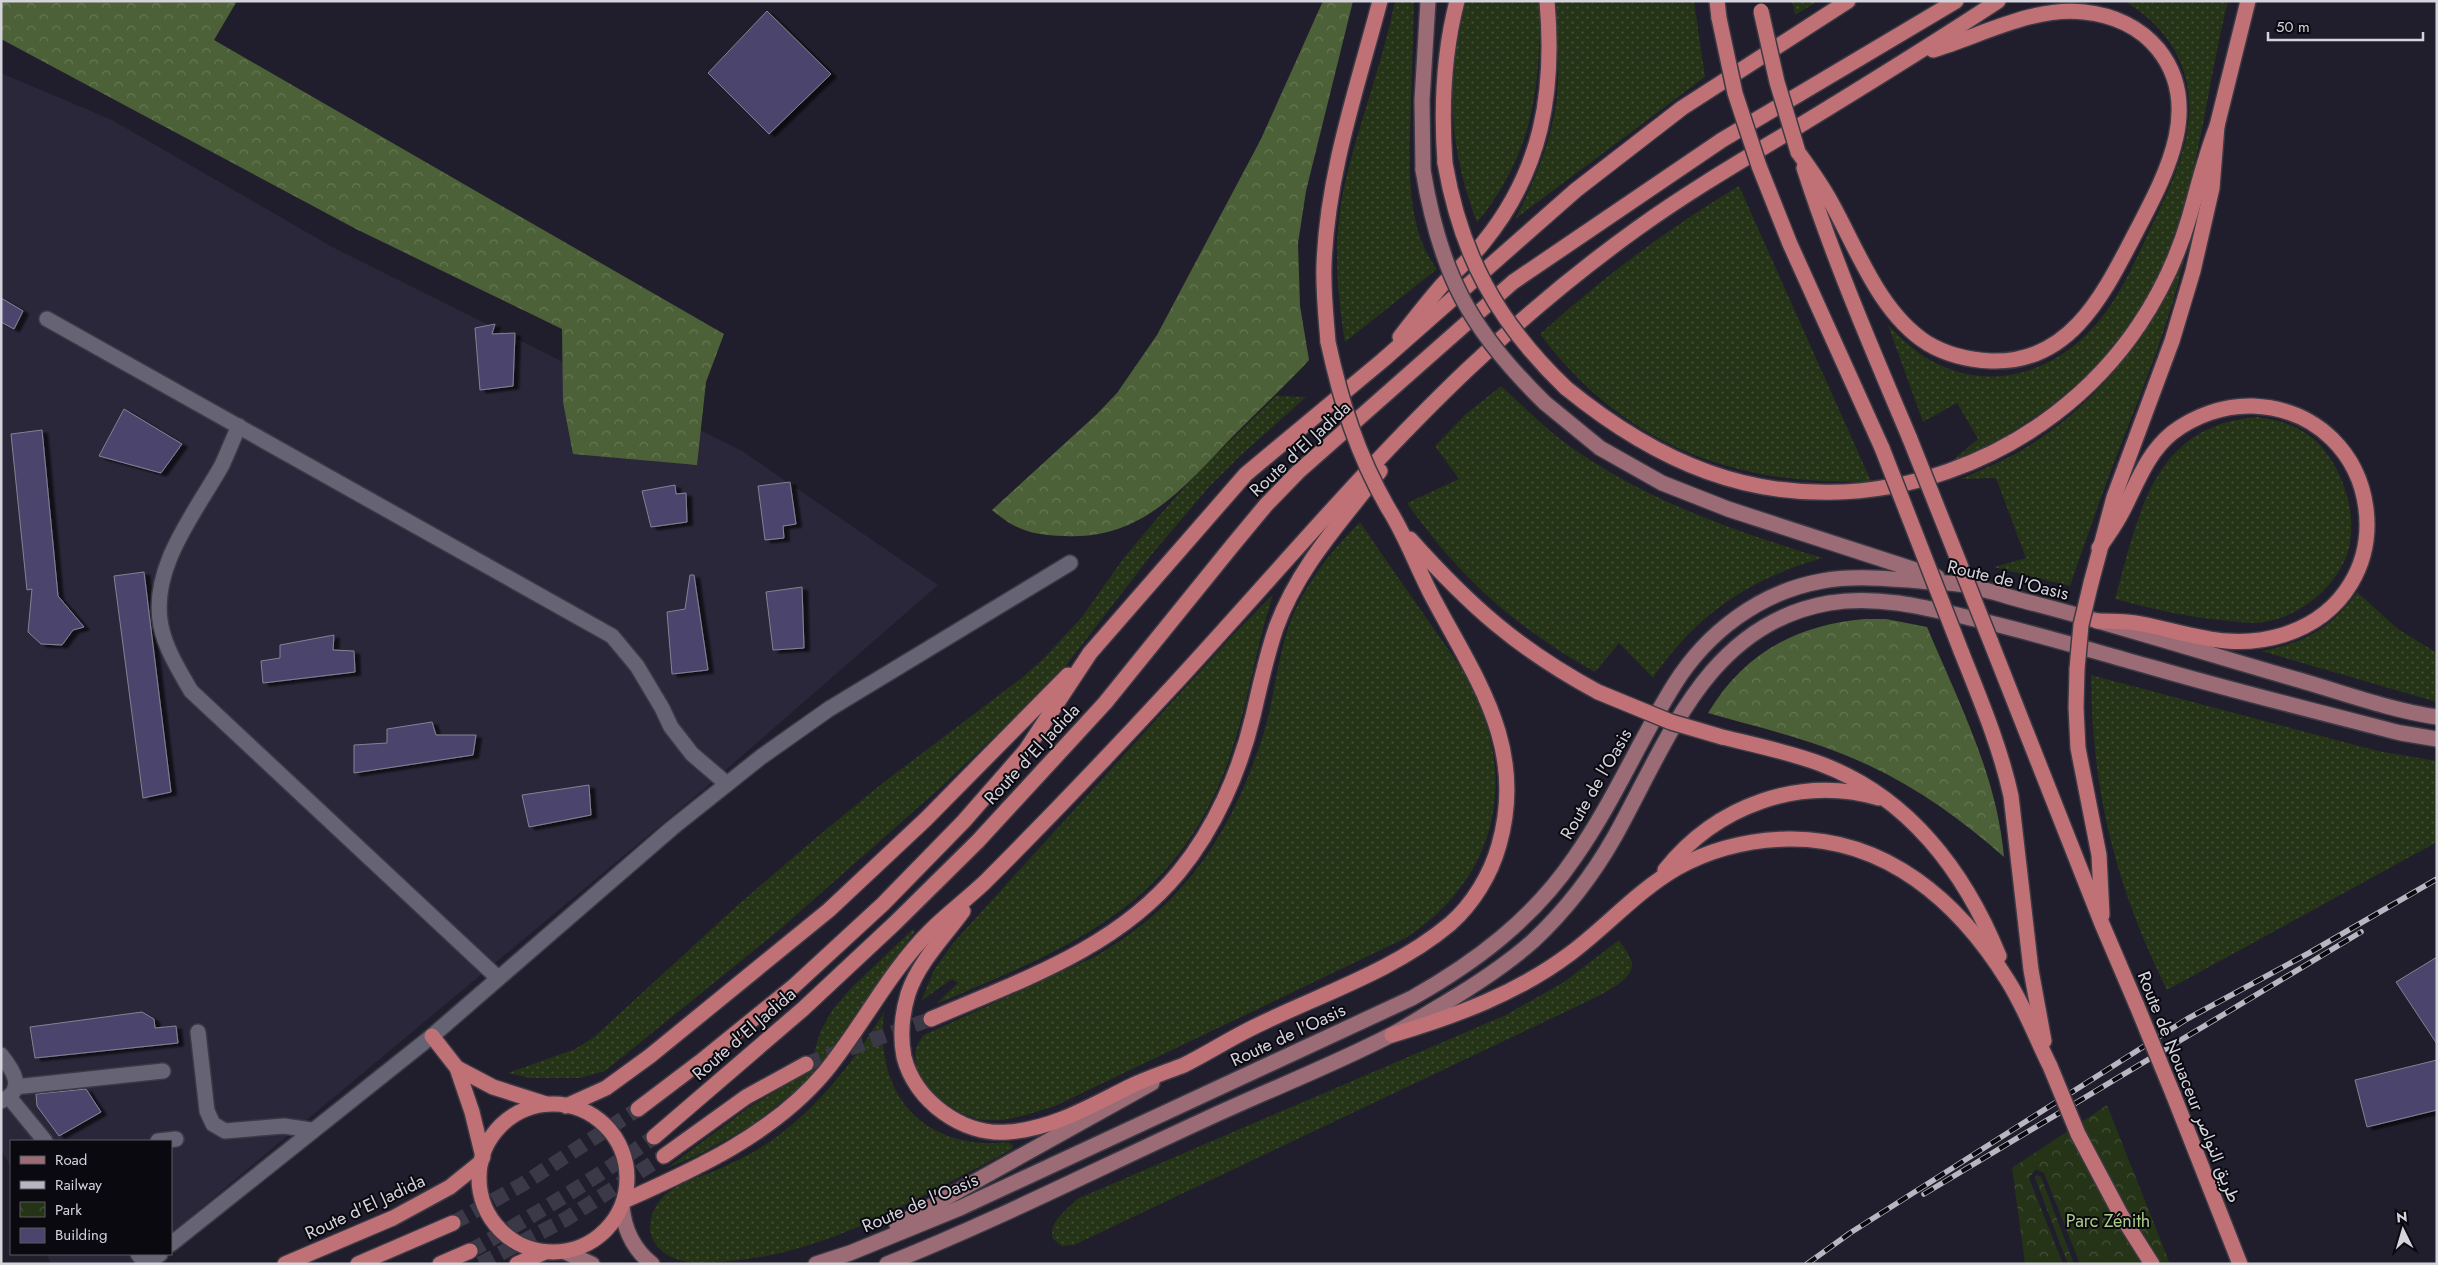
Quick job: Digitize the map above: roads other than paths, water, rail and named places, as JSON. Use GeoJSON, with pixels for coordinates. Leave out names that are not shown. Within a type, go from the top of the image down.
{"type":"FeatureCollection","features":[{"type":"Feature","properties":{"kind":"highway"},"geometry":{"type":"LineString","coordinates":[[1380,1],[1344,135],[1332,191],[1324,266],[1328,342],[1348,422],[1368,474],[1388,508],[1402,530],[1451,585],[1505,634],[1558,670],[1598,692],[1663,719],[1822,764],[1858,781],[1891,802],[1924,832],[1952,866],[1985,924],[2009,983],[2050,1066],[2078,1134],[2116,1207],[2152,1264]]}},
{"type":"Feature","properties":{"kind":"highway"},"geometry":{"type":"LineString","coordinates":[[1457,1],[1448,43],[1442,94],[1445,163],[1449,190],[1466,246],[1492,299],[1525,347],[1566,388],[1599,415],[1651,447],[1709,472],[1740,482],[1804,492],[1836,492],[1896,486],[1955,470],[2010,445],[2036,429],[2082,391],[2122,348],[2155,300],[2176,256],[2189,219],[2205,158],[2217,126],[2248,1]]}},
{"type":"Feature","properties":{"kind":"highway"},"geometry":{"type":"LineString","coordinates":[[1383,360],[1428,301],[1488,237],[1513,200],[1525,175],[1535,150],[1547,102],[1550,53],[1547,1]]}},
{"type":"Feature","properties":{"kind":"highway"},"geometry":{"type":"LineString","coordinates":[[1716,1],[1735,93],[1759,166],[1790,244],[1882,448],[1991,729],[2006,775],[2031,970],[2050,1066]]}},
{"type":"Feature","properties":{"kind":"highway"},"geometry":{"type":"LineString","coordinates":[[1383,360],[1584,184],[1682,108],[1848,1]]}},
{"type":"Feature","properties":{"kind":"highway","name":"Route d'El Jadida"},"geometry":{"type":"LineString","coordinates":[[654,1137],[802,1009],[895,923],[978,841],[1105,703],[1266,505],[1298,472],[1513,282],[1679,168],[1821,80],[1956,1]]}},
{"type":"Feature","properties":{"kind":"highway"},"geometry":{"type":"LineString","coordinates":[[623,1203],[732,1148],[780,1116],[824,1074],[855,1033],[881,991],[928,933],[982,885],[1171,688],[1301,542],[1414,423],[1467,370],[1522,320],[1579,272],[1638,227],[1700,186],[1916,54],[1998,1]]}},
{"type":"Feature","properties":{"kind":"highway","name":"Route de Nouaceur طريق النواصر"},"geometry":{"type":"LineString","coordinates":[[1760,6],[1777,82],[1826,236],[1910,439],[2102,924],[2173,1094],[2240,1264]]}},
{"type":"Feature","properties":{"kind":"highway"},"geometry":{"type":"LineString","coordinates":[[1798,152],[1831,201],[1876,287],[1908,329],[1928,344],[1950,354],[1974,360],[1998,362],[2023,358],[2046,349],[2067,336],[2105,291],[2166,170],[2176,140],[2180,111],[2176,82],[2170,68],[2158,49],[2141,32],[2124,22],[2082,11],[2056,12],[2031,16],[1916,54]]}},
{"type":"Feature","properties":{"kind":"highway"},"geometry":{"type":"LineString","coordinates":[[2102,924],[2099,855],[2078,748],[2076,708],[2081,625],[2099,548],[2114,497],[2160,375],[2188,289],[2212,188],[2217,126]]}},
{"type":"Feature","properties":{"kind":"highway","name":"Route d'El Jadida"},"geometry":{"type":"LineString","coordinates":[[638,1109],[794,986],[883,904],[964,821],[1026,750],[1090,653],[1246,474],[1383,360]]}},
{"type":"Feature","properties":{"kind":"highway"},"geometry":{"type":"LineString","coordinates":[[2097,621],[2140,623],[2222,642],[2243,643],[2284,634],[2317,618],[2330,608],[2350,585],[2364,558],[2367,542],[2368,510],[2365,494],[2353,465],[2333,440],[2321,429],[2293,414],[2278,409],[2246,406],[2230,408],[2214,412],[2185,424],[2160,445],[2141,470],[2119,518],[2099,548]]}},
{"type":"Feature","properties":{"kind":"highway"},"geometry":{"type":"LineString","coordinates":[[931,1019],[1074,956],[1130,919],[1178,872],[1210,824],[1236,772],[1253,716],[1266,657],[1289,598],[1322,542],[1380,472],[1414,423]]}},
{"type":"Feature","properties":{"kind":"highway"},"geometry":{"type":"LineString","coordinates":[[982,885],[926,959],[909,992],[903,1016],[904,1057],[922,1092],[952,1118],[970,1127],[1006,1132],[1024,1130],[1082,1111],[1141,1081],[1184,1064],[1241,1033],[1386,966],[1412,952],[1454,921],[1481,886],[1492,866],[1499,846],[1507,802],[1505,757],[1500,735],[1487,700],[1415,564],[1402,530]]}},
{"type":"Feature","properties":{"kind":"highway"},"geometry":{"type":"LineString","coordinates":[[566,1106],[606,1088],[650,1056],[829,910],[926,819],[1090,653]]}},
{"type":"Feature","properties":{"kind":"highway"},"geometry":{"type":"LineString","coordinates":[[1392,1034],[1460,1013],[1524,983],[1570,954],[1656,881],[1672,862],[1708,830],[1749,805],[1784,794],[1825,790],[1869,796],[1891,802]]}},
{"type":"Feature","properties":{"kind":"highway"},"geometry":{"type":"LineString","coordinates":[[1656,881],[1698,857],[1746,843],[1797,839],[1842,845],[1884,860],[1923,883],[1971,929],[2009,983]]}},
{"type":"Feature","properties":{"kind":"highway"},"geometry":{"type":"LineString","coordinates":[[432,1036],[458,1068],[472,1112],[482,1159]]}},
{"type":"Feature","properties":{"kind":"highway"},"geometry":{"type":"LineString","coordinates":[[664,1156],[746,1097],[806,1064]]}},
{"type":"Feature","properties":{"kind":"highway"},"geometry":{"type":"LineString","coordinates":[[458,1068],[502,1091],[550,1104],[582,1110],[607,1128],[617,1140],[627,1170],[623,1203],[615,1219],[605,1231],[580,1248],[565,1252],[544,1252],[515,1242],[492,1221],[480,1192],[479,1177],[482,1159],[494,1134],[513,1116],[531,1108],[550,1104]]}},
{"type":"Feature","properties":{"kind":"highway","name":"Route d'El Jadida"},"geometry":{"type":"LineString","coordinates":[[285,1264],[408,1211],[450,1186],[482,1159]]}},
{"type":"Feature","properties":{"kind":"highway"},"geometry":{"type":"LineString","coordinates":[[358,1264],[453,1223]]}},
{"type":"Feature","properties":{"kind":"highway"},"geometry":{"type":"LineString","coordinates":[[440,1264],[470,1251]]}},
{"type":"Feature","properties":{"kind":"highway"},"geometry":{"type":"LineString","coordinates":[[517,1264],[544,1252]]}},
{"type":"Feature","properties":{"kind":"main road"},"geometry":{"type":"LineString","coordinates":[[1428,1],[1422,100],[1422,170],[1437,238],[1454,283],[1472,316],[1493,348],[1545,403],[1600,448],[1662,483],[1728,509],[1962,585]]}},
{"type":"Feature","properties":{"kind":"main road","name":"Route de l'Oasis"},"geometry":{"type":"LineString","coordinates":[[816,1264],[872,1244],[994,1192],[1403,1002],[1475,960],[1516,926],[1547,894],[1575,858],[1674,684],[1694,656],[1714,635],[1742,613],[1767,599],[1794,588],[1829,580],[1875,578],[1962,585],[2097,621],[2361,698],[2437,717]]}},
{"type":"Feature","properties":{"kind":"main road"},"geometry":{"type":"LineString","coordinates":[[887,1264],[969,1229],[1392,1034],[1496,970],[1530,944],[1558,917],[1592,873],[1614,837],[1680,714],[1724,657],[1748,636],[1773,621],[1799,610],[1831,602],[1858,600],[1889,601],[1922,606],[2047,636],[2153,668],[2392,731],[2437,740]]}},
{"type":"Feature","properties":{"kind":"main road"},"geometry":{"type":"LineString","coordinates":[[872,1244],[923,1210],[1184,1064]]}},
{"type":"Feature","properties":{"kind":"main road"},"geometry":{"type":"LineString","coordinates":[[623,1203],[626,1230],[639,1251],[652,1264]]}},
{"type":"Feature","properties":{"kind":"main road"},"geometry":{"type":"LineString","coordinates":[[565,1252],[592,1264]]}},
{"type":"Feature","properties":{"kind":"street"},"geometry":{"type":"LineString","coordinates":[[47,319],[612,636],[637,666],[671,727],[692,754],[727,784]]}},
{"type":"Feature","properties":{"kind":"street"},"geometry":{"type":"LineString","coordinates":[[239,426],[223,463],[177,544],[164,576],[161,624],[172,658],[191,692],[498,978]]}},
{"type":"Feature","properties":{"kind":"street"},"geometry":{"type":"LineString","coordinates":[[172,1243],[311,1130],[432,1036],[727,784],[829,709],[1070,563]]}},
{"type":"Feature","properties":{"kind":"street"},"geometry":{"type":"LineString","coordinates":[[198,1032],[207,1111],[213,1124],[225,1131],[270,1126],[311,1130]]}},
{"type":"Feature","properties":{"kind":"street"},"geometry":{"type":"LineString","coordinates":[[1,1055],[15,1074],[8,1095]]}},
{"type":"Feature","properties":{"kind":"street"},"geometry":{"type":"LineString","coordinates":[[8,1095],[163,1071]]}},
{"type":"Feature","properties":{"kind":"street"},"geometry":{"type":"LineString","coordinates":[[8,1095],[44,1140]]}},
{"type":"Feature","properties":{"kind":"street"},"geometry":{"type":"LineString","coordinates":[[167,1140],[176,1139]]}},
{"type":"Feature","properties":{"kind":"street"},"geometry":{"type":"LineString","coordinates":[[147,1264],[159,1255]]}},
{"type":"Feature","properties":{"kind":"tunnel"},"geometry":{"type":"LineString","coordinates":[[806,1064],[931,1019]]}},
{"type":"Feature","properties":{"kind":"tunnel"},"geometry":{"type":"LineString","coordinates":[[453,1223],[523,1184],[638,1109]]}},
{"type":"Feature","properties":{"kind":"tunnel"},"geometry":{"type":"LineString","coordinates":[[470,1251],[564,1197],[654,1137]]}},
{"type":"Feature","properties":{"kind":"tunnel"},"geometry":{"type":"LineString","coordinates":[[480,1264],[566,1219],[664,1156]]}},
{"type":"Feature","properties":{"kind":"railway"},"geometry":{"type":"LineString","coordinates":[[1807,1264],[1850,1233],[2187,1019],[2309,953],[2437,879]]}},
{"type":"Feature","properties":{"kind":"railway"},"geometry":{"type":"LineString","coordinates":[[1924,1194],[2361,932]]}},
{"type":"Feature","properties":{"kind":"park label","name":"Parc Zénith"},"geometry":{"type":"Point","coordinates":[2108,1221]}}]}
